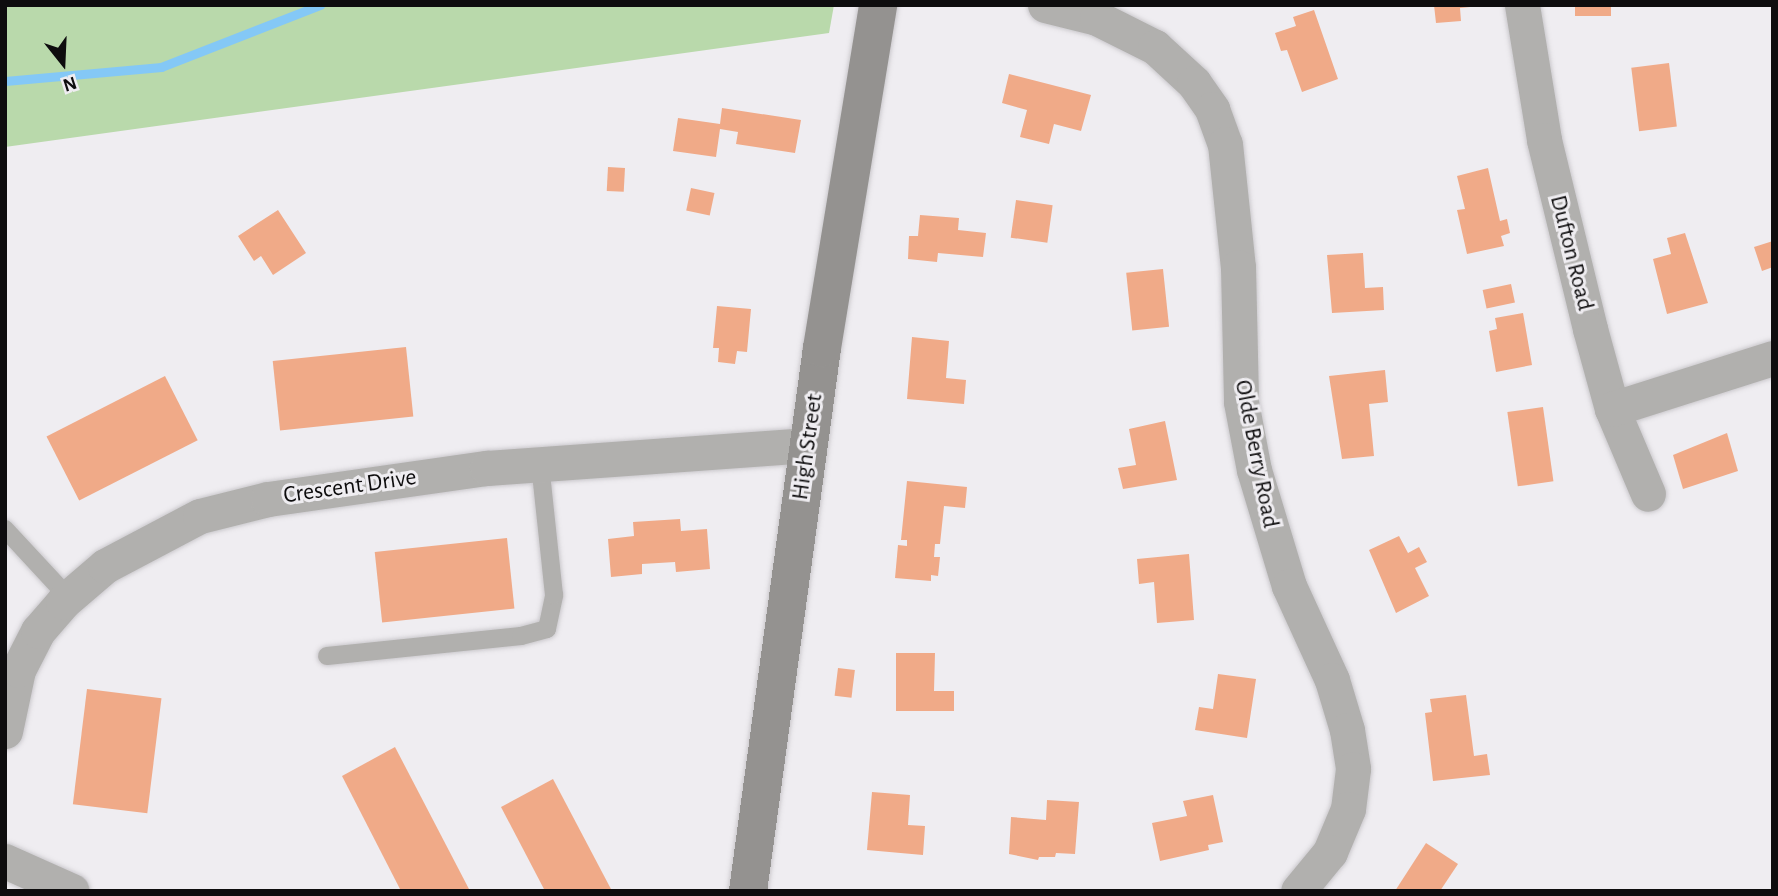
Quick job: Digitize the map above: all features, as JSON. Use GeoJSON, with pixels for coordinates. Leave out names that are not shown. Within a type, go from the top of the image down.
{"type":"FeatureCollection","features":[{"type":"Feature","properties":{"kind":"main road","name":"High Street"},"geometry":{"type":"LineString","coordinates":[[748,891],[808,445],[878,5]]}},
{"type":"Feature","properties":{"kind":"street","name":"Olde Berry Road"},"geometry":{"type":"LineString","coordinates":[[1045,5],[1097,18],[1155,47],[1194,83],[1212,109],[1226,144],[1238,267],[1241,402],[1254,470],[1289,586],[1332,680],[1348,730],[1353,769],[1348,809],[1330,852],[1298,891]]}},
{"type":"Feature","properties":{"kind":"street","name":"Dufton Road"},"geometry":{"type":"LineString","coordinates":[[1522,5],[1544,140],[1612,409],[1648,494]]}},
{"type":"Feature","properties":{"kind":"street"},"geometry":{"type":"LineString","coordinates":[[1612,409],[1773,358]]}},
{"type":"Feature","properties":{"kind":"street","name":"Crescent Drive"},"geometry":{"type":"LineString","coordinates":[[5,731],[18,670],[38,631],[68,597],[105,566],[200,516],[295,495],[540,464],[808,445]]}},
{"type":"Feature","properties":{"kind":"street"},"geometry":{"type":"LineString","coordinates":[[7,866],[72,891]]}},
{"type":"Feature","properties":{"kind":"lane"},"geometry":{"type":"LineString","coordinates":[[327,656],[521,636],[547,629],[554,595],[540,464]]}},
{"type":"Feature","properties":{"kind":"lane"},"geometry":{"type":"LineString","coordinates":[[5,528],[68,597]]}},
{"type":"Feature","properties":{"kind":"green space"},"geometry":{"type":"Polygon","coordinates":[[[5,5],[834,5],[829,33],[5,147],[5,5]]]}},
{"type":"Feature","properties":{"kind":"building"},"geometry":{"type":"Polygon","coordinates":[[[1434,5],[1470,7],[1460,8],[1461,21],[1436,23],[1434,5]]]}},
{"type":"Feature","properties":{"kind":"building"},"geometry":{"type":"Polygon","coordinates":[[[1575,5],[1611,5],[1611,16],[1575,16],[1575,5]]]}},
{"type":"Feature","properties":{"kind":"building"},"geometry":{"type":"Polygon","coordinates":[[[1314,10],[1338,79],[1302,92],[1287,50],[1281,51],[1275,33],[1296,26],[1293,17],[1314,10]]]}},
{"type":"Feature","properties":{"kind":"building"},"geometry":{"type":"Polygon","coordinates":[[[1669,63],[1677,127],[1639,131],[1631,68],[1669,63]]]}},
{"type":"Feature","properties":{"kind":"building"},"geometry":{"type":"Polygon","coordinates":[[[1009,74],[1091,95],[1081,131],[1054,124],[1049,144],[1020,137],[1027,110],[1002,103],[1009,74]]]}},
{"type":"Feature","properties":{"kind":"building"},"geometry":{"type":"Polygon","coordinates":[[[722,108],[801,120],[795,153],[736,144],[738,132],[720,129],[716,157],[673,151],[678,118],[720,124],[722,108]]]}},
{"type":"Feature","properties":{"kind":"building"},"geometry":{"type":"Polygon","coordinates":[[[608,167],[625,168],[624,192],[607,191],[608,167]]]}},
{"type":"Feature","properties":{"kind":"building"},"geometry":{"type":"Polygon","coordinates":[[[1488,168],[1500,221],[1507,219],[1510,233],[1501,236],[1504,246],[1467,254],[1457,210],[1465,209],[1457,176],[1488,168]]]}},
{"type":"Feature","properties":{"kind":"building"},"geometry":{"type":"Polygon","coordinates":[[[691,188],[714,193],[710,215],[686,210],[691,188]]]}},
{"type":"Feature","properties":{"kind":"building"},"geometry":{"type":"Polygon","coordinates":[[[1016,200],[1053,205],[1047,243],[1011,238],[1016,200]]]}},
{"type":"Feature","properties":{"kind":"building"},"geometry":{"type":"Polygon","coordinates":[[[278,210],[306,253],[273,275],[261,256],[254,261],[238,236],[278,210]]]}},
{"type":"Feature","properties":{"kind":"building"},"geometry":{"type":"Polygon","coordinates":[[[920,215],[959,218],[958,230],[986,233],[983,257],[938,253],[937,262],[908,259],[909,236],[918,236],[920,215]]]}},
{"type":"Feature","properties":{"kind":"building"},"geometry":{"type":"Polygon","coordinates":[[[1685,233],[1708,303],[1667,314],[1653,259],[1671,254],[1667,238],[1685,233]]]}},
{"type":"Feature","properties":{"kind":"building"},"geometry":{"type":"Polygon","coordinates":[[[1773,241],[1773,267],[1762,271],[1754,247],[1773,241]]]}},
{"type":"Feature","properties":{"kind":"building"},"geometry":{"type":"Polygon","coordinates":[[[1363,253],[1365,288],[1383,287],[1384,310],[1332,313],[1327,255],[1363,253]]]}},
{"type":"Feature","properties":{"kind":"building"},"geometry":{"type":"Polygon","coordinates":[[[1163,269],[1169,327],[1132,331],[1126,273],[1163,269]]]}},
{"type":"Feature","properties":{"kind":"building"},"geometry":{"type":"Polygon","coordinates":[[[1511,284],[1515,303],[1487,309],[1483,290],[1511,284]]]}},
{"type":"Feature","properties":{"kind":"building"},"geometry":{"type":"Polygon","coordinates":[[[717,306],[751,309],[747,352],[737,351],[735,364],[718,362],[719,348],[713,348],[717,306]]]}},
{"type":"Feature","properties":{"kind":"building"},"geometry":{"type":"Polygon","coordinates":[[[1523,313],[1532,365],[1496,372],[1489,331],[1497,329],[1495,318],[1523,313]]]}},
{"type":"Feature","properties":{"kind":"building"},"geometry":{"type":"Polygon","coordinates":[[[912,337],[949,341],[946,378],[966,380],[964,404],[907,399],[912,337]]]}},
{"type":"Feature","properties":{"kind":"building"},"geometry":{"type":"Polygon","coordinates":[[[406,347],[413,417],[280,431],[273,361],[406,347]]]}},
{"type":"Feature","properties":{"kind":"building"},"geometry":{"type":"Polygon","coordinates":[[[1385,370],[1388,402],[1369,404],[1374,456],[1342,459],[1329,376],[1385,370]]]}},
{"type":"Feature","properties":{"kind":"building"},"geometry":{"type":"Polygon","coordinates":[[[165,376],[198,440],[79,501],[46,436],[165,376]]]}},
{"type":"Feature","properties":{"kind":"building"},"geometry":{"type":"Polygon","coordinates":[[[1543,407],[1553,481],[1518,486],[1507,412],[1543,407]]]}},
{"type":"Feature","properties":{"kind":"building"},"geometry":{"type":"Polygon","coordinates":[[[1165,421],[1177,480],[1123,489],[1118,468],[1136,465],[1129,429],[1165,421]]]}},
{"type":"Feature","properties":{"kind":"building"},"geometry":{"type":"Polygon","coordinates":[[[1727,433],[1738,471],[1683,489],[1673,455],[1727,433]]]}},
{"type":"Feature","properties":{"kind":"building"},"geometry":{"type":"Polygon","coordinates":[[[907,481],[967,487],[965,508],[944,506],[940,544],[935,544],[934,557],[940,557],[938,576],[931,575],[931,581],[895,578],[898,545],[907,546],[907,540],[901,540],[907,481]]]}},
{"type":"Feature","properties":{"kind":"building"},"geometry":{"type":"Polygon","coordinates":[[[680,519],[681,531],[707,529],[710,569],[676,572],[675,562],[642,564],[642,574],[611,577],[608,539],[634,536],[633,522],[680,519]]]}},
{"type":"Feature","properties":{"kind":"building"},"geometry":{"type":"Polygon","coordinates":[[[1399,536],[1408,553],[1419,547],[1427,562],[1415,568],[1429,596],[1396,613],[1369,550],[1399,536]]]}},
{"type":"Feature","properties":{"kind":"building"},"geometry":{"type":"Polygon","coordinates":[[[507,538],[514,609],[382,623],[375,552],[507,538]]]}},
{"type":"Feature","properties":{"kind":"building"},"geometry":{"type":"Polygon","coordinates":[[[1189,554],[1194,620],[1157,623],[1154,582],[1139,584],[1137,559],[1189,554]]]}},
{"type":"Feature","properties":{"kind":"building"},"geometry":{"type":"Polygon","coordinates":[[[896,653],[935,653],[934,691],[954,691],[954,711],[896,711],[896,653]]]}},
{"type":"Feature","properties":{"kind":"building"},"geometry":{"type":"Polygon","coordinates":[[[838,668],[855,670],[851,698],[835,696],[838,668]]]}},
{"type":"Feature","properties":{"kind":"building"},"geometry":{"type":"Polygon","coordinates":[[[1218,674],[1256,679],[1247,738],[1195,730],[1199,707],[1213,709],[1218,674]]]}},
{"type":"Feature","properties":{"kind":"building"},"geometry":{"type":"Polygon","coordinates":[[[87,689],[161,698],[147,813],[73,804],[87,689]]]}},
{"type":"Feature","properties":{"kind":"building"},"geometry":{"type":"Polygon","coordinates":[[[1466,695],[1474,756],[1487,754],[1490,775],[1433,781],[1425,713],[1432,712],[1430,699],[1466,695]]]}},
{"type":"Feature","properties":{"kind":"building"},"geometry":{"type":"Polygon","coordinates":[[[395,747],[470,891],[401,891],[342,776],[395,747]]]}},
{"type":"Feature","properties":{"kind":"building"},"geometry":{"type":"Polygon","coordinates":[[[553,779],[612,891],[545,891],[501,807],[553,779]]]}},
{"type":"Feature","properties":{"kind":"building"},"geometry":{"type":"Polygon","coordinates":[[[872,792],[910,795],[908,825],[925,826],[923,855],[867,850],[872,792]]]}},
{"type":"Feature","properties":{"kind":"building"},"geometry":{"type":"Polygon","coordinates":[[[1213,795],[1223,842],[1208,845],[1209,850],[1160,861],[1152,823],[1187,816],[1183,801],[1213,795]]]}},
{"type":"Feature","properties":{"kind":"building"},"geometry":{"type":"Polygon","coordinates":[[[1047,800],[1079,802],[1075,854],[1056,853],[1055,857],[1039,857],[1038,860],[1009,854],[1011,817],[1046,820],[1047,800]]]}},
{"type":"Feature","properties":{"kind":"building"},"geometry":{"type":"Polygon","coordinates":[[[1426,843],[1458,864],[1440,891],[1395,891],[1426,843]]]}},
{"type":"Feature","properties":{"kind":"waterway"},"geometry":{"type":"LineString","coordinates":[[5,81],[161,67],[320,5]]}}]}
